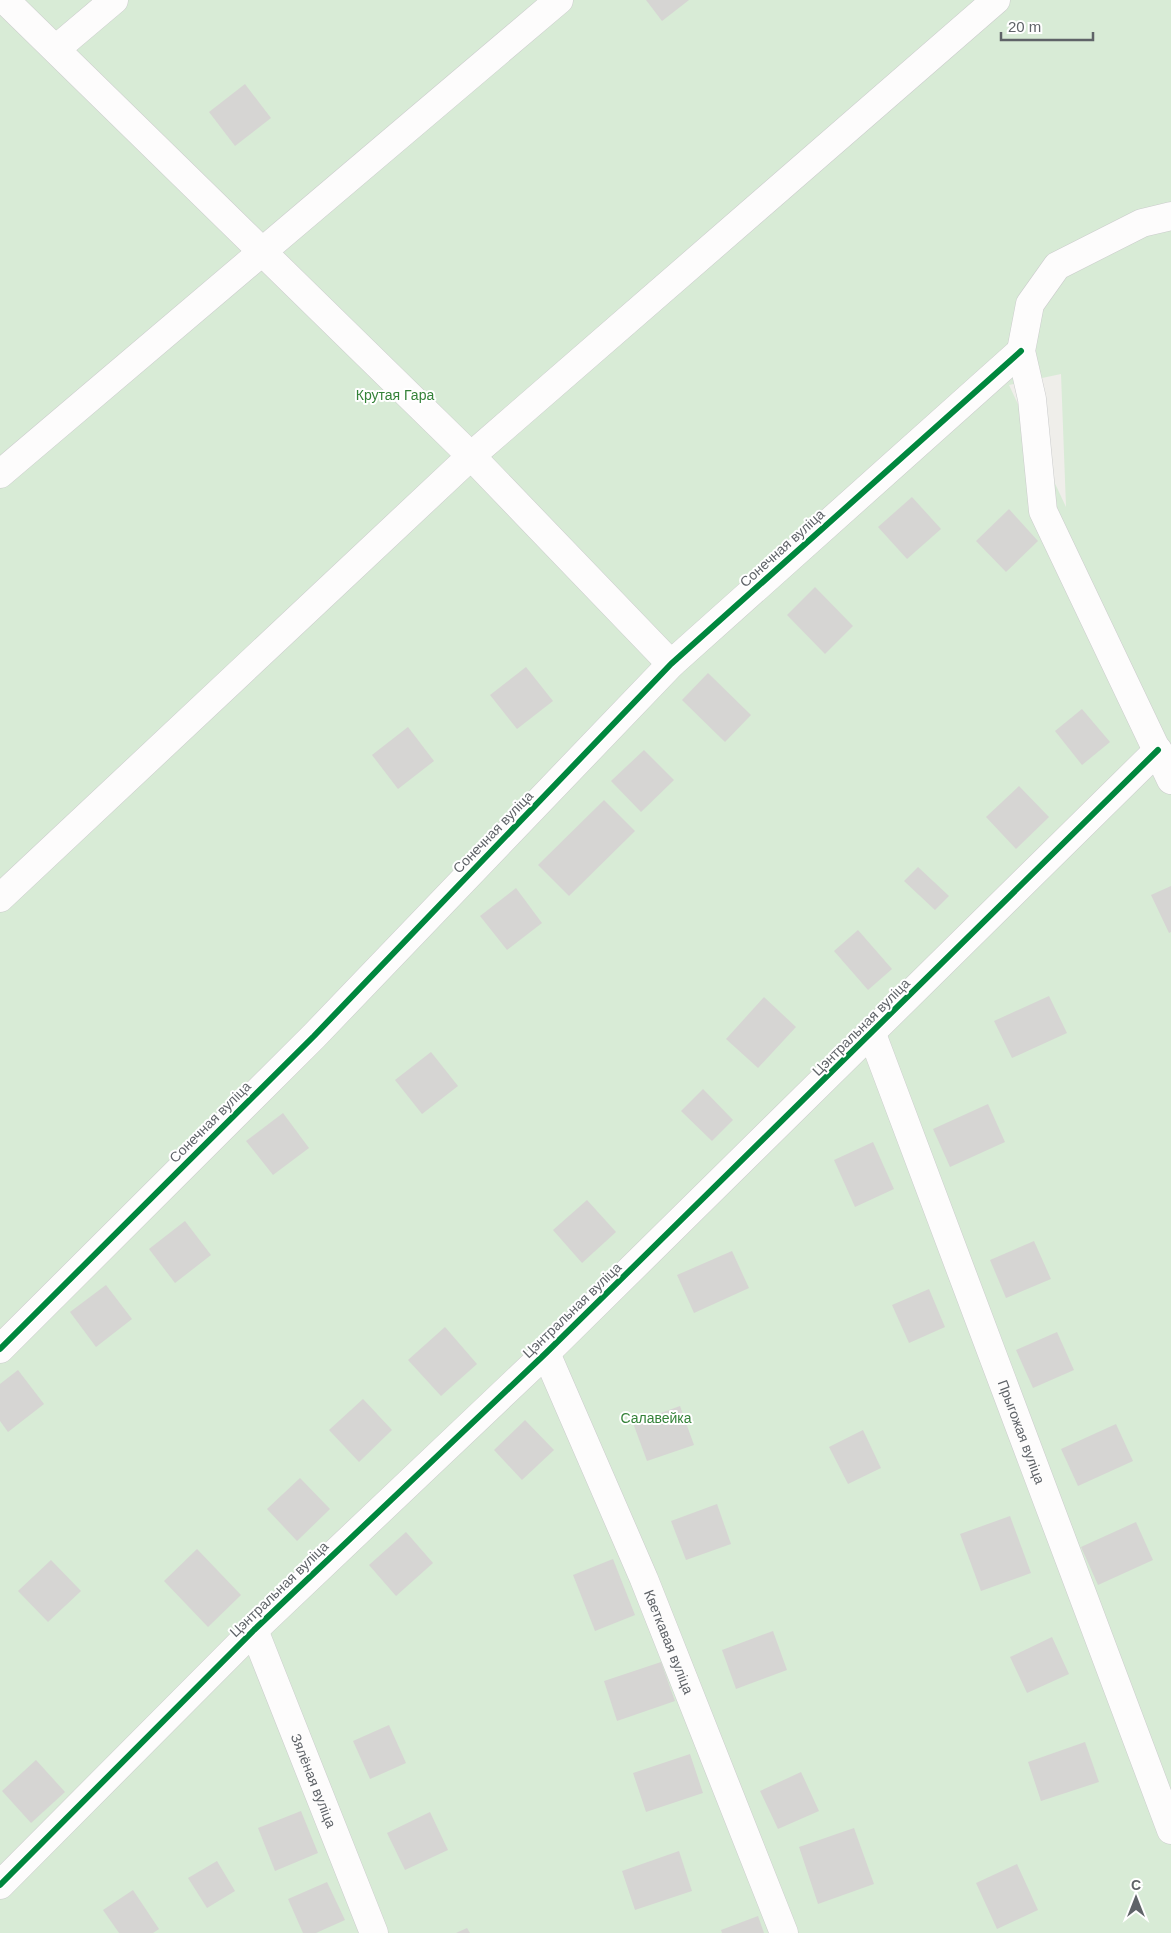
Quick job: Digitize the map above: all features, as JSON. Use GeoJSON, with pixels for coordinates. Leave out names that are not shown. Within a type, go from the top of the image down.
{"type":"FeatureCollection","features":[{"type":"Feature","properties":{"kind":"street"},"geometry":{"type":"LineString","coordinates":[[5,0],[471,456],[671,664]]}},
{"type":"Feature","properties":{"kind":"street"},"geometry":{"type":"LineString","coordinates":[[56,49],[114,0]]}},
{"type":"Feature","properties":{"kind":"street"},"geometry":{"type":"LineString","coordinates":[[0,474],[559,0]]}},
{"type":"Feature","properties":{"kind":"street"},"geometry":{"type":"LineString","coordinates":[[0,898],[471,456],[996,0]]}},
{"type":"Feature","properties":{"kind":"street"},"geometry":{"type":"LineString","coordinates":[[1171,216],[1142,224],[1057,266],[1030,304],[1021,351],[1032,399],[1043,511],[1171,780]]}},
{"type":"Feature","properties":{"kind":"street","name":"Сонечная вуліца"},"geometry":{"type":"LineString","coordinates":[[0,1349],[314,1036],[671,664],[1021,351]]}},
{"type":"Feature","properties":{"kind":"street","name":"Цэнтральная вуліца"},"geometry":{"type":"LineString","coordinates":[[0,1885],[254,1630],[546,1353],[872,1034],[1158,750]]}},
{"type":"Feature","properties":{"kind":"street","name":"Прыгожая вуліца"},"geometry":{"type":"LineString","coordinates":[[872,1034],[1171,1830]]}},
{"type":"Feature","properties":{"kind":"street","name":"Кветкавая вуліца"},"geometry":{"type":"LineString","coordinates":[[546,1353],[644,1579],[784,1933]]}},
{"type":"Feature","properties":{"kind":"street","name":"Зялёная вуліца"},"geometry":{"type":"LineString","coordinates":[[254,1630],[374,1933]]}},
{"type":"Feature","properties":{"kind":"green space"},"geometry":{"type":"Polygon","coordinates":[[[0,0],[1171,0],[1171,1933],[0,1933],[0,0]],[[1061,374],[1009,385],[1066,507],[1061,374]]]}},
{"type":"Feature","properties":{"kind":"building"},"geometry":{"type":"Polygon","coordinates":[[[646,0],[689,0],[662,21],[646,0]]]}},
{"type":"Feature","properties":{"kind":"building"},"geometry":{"type":"Polygon","coordinates":[[[245,84],[271,118],[235,146],[209,112],[245,84]]]}},
{"type":"Feature","properties":{"kind":"building"},"geometry":{"type":"Polygon","coordinates":[[[912,497],[941,529],[907,559],[878,527],[912,497]]]}},
{"type":"Feature","properties":{"kind":"building"},"geometry":{"type":"Polygon","coordinates":[[[1009,509],[1038,541],[1006,572],[976,541],[1009,509]]]}},
{"type":"Feature","properties":{"kind":"building"},"geometry":{"type":"Polygon","coordinates":[[[815,587],[853,626],[825,654],[787,615],[815,587]]]}},
{"type":"Feature","properties":{"kind":"building"},"geometry":{"type":"Polygon","coordinates":[[[526,667],[553,701],[517,729],[490,695],[526,667]]]}},
{"type":"Feature","properties":{"kind":"building"},"geometry":{"type":"Polygon","coordinates":[[[708,673],[751,715],[725,742],[682,700],[708,673]]]}},
{"type":"Feature","properties":{"kind":"building"},"geometry":{"type":"Polygon","coordinates":[[[1082,709],[1110,742],[1082,765],[1055,731],[1082,709]]]}},
{"type":"Feature","properties":{"kind":"building"},"geometry":{"type":"Polygon","coordinates":[[[408,727],[434,761],[398,789],[372,755],[408,727]]]}},
{"type":"Feature","properties":{"kind":"building"},"geometry":{"type":"Polygon","coordinates":[[[644,750],[674,780],[641,812],[611,781],[644,750]]]}},
{"type":"Feature","properties":{"kind":"building"},"geometry":{"type":"Polygon","coordinates":[[[1019,786],[1049,817],[1016,849],[986,817],[1019,786]]]}},
{"type":"Feature","properties":{"kind":"building"},"geometry":{"type":"Polygon","coordinates":[[[604,800],[635,831],[569,896],[538,865],[604,800]]]}},
{"type":"Feature","properties":{"kind":"building"},"geometry":{"type":"Polygon","coordinates":[[[918,867],[949,896],[935,910],[904,881],[918,867]]]}},
{"type":"Feature","properties":{"kind":"building"},"geometry":{"type":"Polygon","coordinates":[[[1171,886],[1171,932],[1169,933],[1151,895],[1171,886]]]}},
{"type":"Feature","properties":{"kind":"building"},"geometry":{"type":"Polygon","coordinates":[[[516,888],[542,923],[507,950],[480,916],[516,888]]]}},
{"type":"Feature","properties":{"kind":"building"},"geometry":{"type":"Polygon","coordinates":[[[858,930],[892,969],[868,990],[834,951],[858,930]]]}},
{"type":"Feature","properties":{"kind":"building"},"geometry":{"type":"Polygon","coordinates":[[[1049,996],[1067,1033],[1012,1058],[994,1021],[1049,996]]]}},
{"type":"Feature","properties":{"kind":"building"},"geometry":{"type":"Polygon","coordinates":[[[764,997],[796,1027],[758,1068],[726,1039],[764,997]]]}},
{"type":"Feature","properties":{"kind":"building"},"geometry":{"type":"Polygon","coordinates":[[[431,1052],[458,1086],[422,1114],[395,1080],[431,1052]]]}},
{"type":"Feature","properties":{"kind":"building"},"geometry":{"type":"Polygon","coordinates":[[[703,1089],[733,1120],[712,1141],[681,1111],[703,1089]]]}},
{"type":"Feature","properties":{"kind":"building"},"geometry":{"type":"Polygon","coordinates":[[[988,1104],[1005,1142],[950,1167],[933,1129],[988,1104]]]}},
{"type":"Feature","properties":{"kind":"building"},"geometry":{"type":"Polygon","coordinates":[[[283,1113],[309,1148],[273,1175],[246,1141],[283,1113]]]}},
{"type":"Feature","properties":{"kind":"building"},"geometry":{"type":"Polygon","coordinates":[[[873,1142],[894,1189],[855,1207],[834,1160],[873,1142]]]}},
{"type":"Feature","properties":{"kind":"building"},"geometry":{"type":"Polygon","coordinates":[[[587,1200],[616,1232],[582,1263],[553,1230],[587,1200]]]}},
{"type":"Feature","properties":{"kind":"building"},"geometry":{"type":"Polygon","coordinates":[[[185,1221],[211,1255],[175,1283],[149,1249],[185,1221]]]}},
{"type":"Feature","properties":{"kind":"building"},"geometry":{"type":"Polygon","coordinates":[[[1034,1241],[1051,1279],[1006,1298],[990,1260],[1034,1241]]]}},
{"type":"Feature","properties":{"kind":"building"},"geometry":{"type":"Polygon","coordinates":[[[732,1251],[749,1288],[694,1313],[677,1275],[732,1251]]]}},
{"type":"Feature","properties":{"kind":"building"},"geometry":{"type":"Polygon","coordinates":[[[106,1285],[132,1319],[96,1347],[70,1312],[106,1285]]]}},
{"type":"Feature","properties":{"kind":"building"},"geometry":{"type":"Polygon","coordinates":[[[929,1289],[945,1327],[909,1343],[892,1305],[929,1289]]]}},
{"type":"Feature","properties":{"kind":"building"},"geometry":{"type":"Polygon","coordinates":[[[445,1327],[477,1364],[441,1396],[408,1360],[445,1327]]]}},
{"type":"Feature","properties":{"kind":"building"},"geometry":{"type":"Polygon","coordinates":[[[1057,1332],[1074,1370],[1033,1388],[1016,1350],[1057,1332]]]}},
{"type":"Feature","properties":{"kind":"building"},"geometry":{"type":"Polygon","coordinates":[[[18,1370],[44,1404],[8,1432],[0,1421],[0,1384],[18,1370]]]}},
{"type":"Feature","properties":{"kind":"building"},"geometry":{"type":"Polygon","coordinates":[[[363,1399],[392,1430],[359,1462],[329,1430],[363,1399]]]}},
{"type":"Feature","properties":{"kind":"building"},"geometry":{"type":"Polygon","coordinates":[[[680,1406],[694,1445],[647,1461],[633,1423],[680,1406]]]}},
{"type":"Feature","properties":{"kind":"building"},"geometry":{"type":"Polygon","coordinates":[[[525,1420],[554,1450],[522,1480],[494,1450],[525,1420]]]}},
{"type":"Feature","properties":{"kind":"building"},"geometry":{"type":"Polygon","coordinates":[[[1116,1424],[1133,1461],[1078,1486],[1061,1449],[1116,1424]]]}},
{"type":"Feature","properties":{"kind":"building"},"geometry":{"type":"Polygon","coordinates":[[[863,1430],[881,1468],[848,1484],[829,1447],[863,1430]]]}},
{"type":"Feature","properties":{"kind":"building"},"geometry":{"type":"Polygon","coordinates":[[[300,1478],[330,1509],[297,1541],[267,1509],[300,1478]]]}},
{"type":"Feature","properties":{"kind":"building"},"geometry":{"type":"Polygon","coordinates":[[[717,1504],[731,1544],[686,1560],[671,1521],[717,1504]]]}},
{"type":"Feature","properties":{"kind":"building"},"geometry":{"type":"Polygon","coordinates":[[[1010,1516],[1031,1573],[981,1591],[960,1534],[1010,1516]]]}},
{"type":"Feature","properties":{"kind":"building"},"geometry":{"type":"Polygon","coordinates":[[[1136,1522],[1153,1560],[1098,1585],[1081,1547],[1136,1522]]]}},
{"type":"Feature","properties":{"kind":"building"},"geometry":{"type":"Polygon","coordinates":[[[406,1532],[433,1563],[396,1596],[369,1565],[406,1532]]]}},
{"type":"Feature","properties":{"kind":"building"},"geometry":{"type":"Polygon","coordinates":[[[197,1549],[241,1595],[208,1627],[164,1581],[197,1549]]]}},
{"type":"Feature","properties":{"kind":"building"},"geometry":{"type":"Polygon","coordinates":[[[613,1559],[635,1615],[595,1631],[573,1575],[613,1559]]]}},
{"type":"Feature","properties":{"kind":"building"},"geometry":{"type":"Polygon","coordinates":[[[51,1560],[81,1591],[48,1622],[18,1591],[51,1560]]]}},
{"type":"Feature","properties":{"kind":"building"},"geometry":{"type":"Polygon","coordinates":[[[773,1631],[787,1670],[736,1689],[722,1650],[773,1631]]]}},
{"type":"Feature","properties":{"kind":"building"},"geometry":{"type":"Polygon","coordinates":[[[1052,1637],[1069,1674],[1027,1693],[1010,1657],[1052,1637]]]}},
{"type":"Feature","properties":{"kind":"building"},"geometry":{"type":"Polygon","coordinates":[[[661,1662],[675,1701],[617,1721],[604,1681],[661,1662]]]}},
{"type":"Feature","properties":{"kind":"building"},"geometry":{"type":"Polygon","coordinates":[[[389,1725],[406,1763],[370,1779],[353,1741],[389,1725]]]}},
{"type":"Feature","properties":{"kind":"building"},"geometry":{"type":"Polygon","coordinates":[[[1085,1742],[1099,1782],[1041,1801],[1028,1762],[1085,1742]]]}},
{"type":"Feature","properties":{"kind":"building"},"geometry":{"type":"Polygon","coordinates":[[[690,1754],[703,1793],[646,1812],[633,1773],[690,1754]]]}},
{"type":"Feature","properties":{"kind":"building"},"geometry":{"type":"Polygon","coordinates":[[[36,1760],[65,1792],[31,1823],[2,1791],[36,1760]]]}},
{"type":"Feature","properties":{"kind":"building"},"geometry":{"type":"Polygon","coordinates":[[[801,1772],[819,1811],[778,1829],[760,1791],[801,1772]]]}},
{"type":"Feature","properties":{"kind":"building"},"geometry":{"type":"Polygon","coordinates":[[[301,1811],[318,1853],[275,1871],[258,1828],[301,1811]]]}},
{"type":"Feature","properties":{"kind":"building"},"geometry":{"type":"Polygon","coordinates":[[[430,1812],[448,1850],[405,1870],[387,1833],[430,1812]]]}},
{"type":"Feature","properties":{"kind":"building"},"geometry":{"type":"Polygon","coordinates":[[[854,1828],[874,1884],[818,1904],[799,1847],[854,1828]]]}},
{"type":"Feature","properties":{"kind":"building"},"geometry":{"type":"Polygon","coordinates":[[[679,1851],[692,1891],[635,1910],[622,1871],[679,1851]]]}},
{"type":"Feature","properties":{"kind":"building"},"geometry":{"type":"Polygon","coordinates":[[[217,1861],[235,1891],[207,1908],[188,1878],[217,1861]]]}},
{"type":"Feature","properties":{"kind":"building"},"geometry":{"type":"Polygon","coordinates":[[[1017,1864],[1038,1910],[997,1929],[976,1883],[1017,1864]]]}},
{"type":"Feature","properties":{"kind":"building"},"geometry":{"type":"Polygon","coordinates":[[[327,1882],[345,1920],[316,1933],[303,1933],[288,1899],[327,1882]]]}},
{"type":"Feature","properties":{"kind":"building"},"geometry":{"type":"Polygon","coordinates":[[[133,1890],[159,1929],[153,1933],[119,1933],[103,1910],[133,1890]]]}},
{"type":"Feature","properties":{"kind":"building"},"geometry":{"type":"Polygon","coordinates":[[[758,1916],[764,1933],[722,1933],[721,1930],[758,1916]]]}},
{"type":"Feature","properties":{"kind":"building"},"geometry":{"type":"Polygon","coordinates":[[[467,1928],[470,1933],[456,1933],[467,1928]]]}},
{"type":"Feature","properties":{"kind":"cycle path"},"geometry":{"type":"LineString","coordinates":[[0,1349],[314,1036],[671,664],[1021,351]]}},
{"type":"Feature","properties":{"kind":"cycle path"},"geometry":{"type":"LineString","coordinates":[[0,1885],[254,1630],[546,1353],[1158,750]]}},
{"type":"Feature","properties":{"kind":"park label","name":"Крутая Гара"},"geometry":{"type":"Point","coordinates":[395,395]}},
{"type":"Feature","properties":{"kind":"park label","name":"Салавейка"},"geometry":{"type":"Point","coordinates":[656,1418]}}]}
